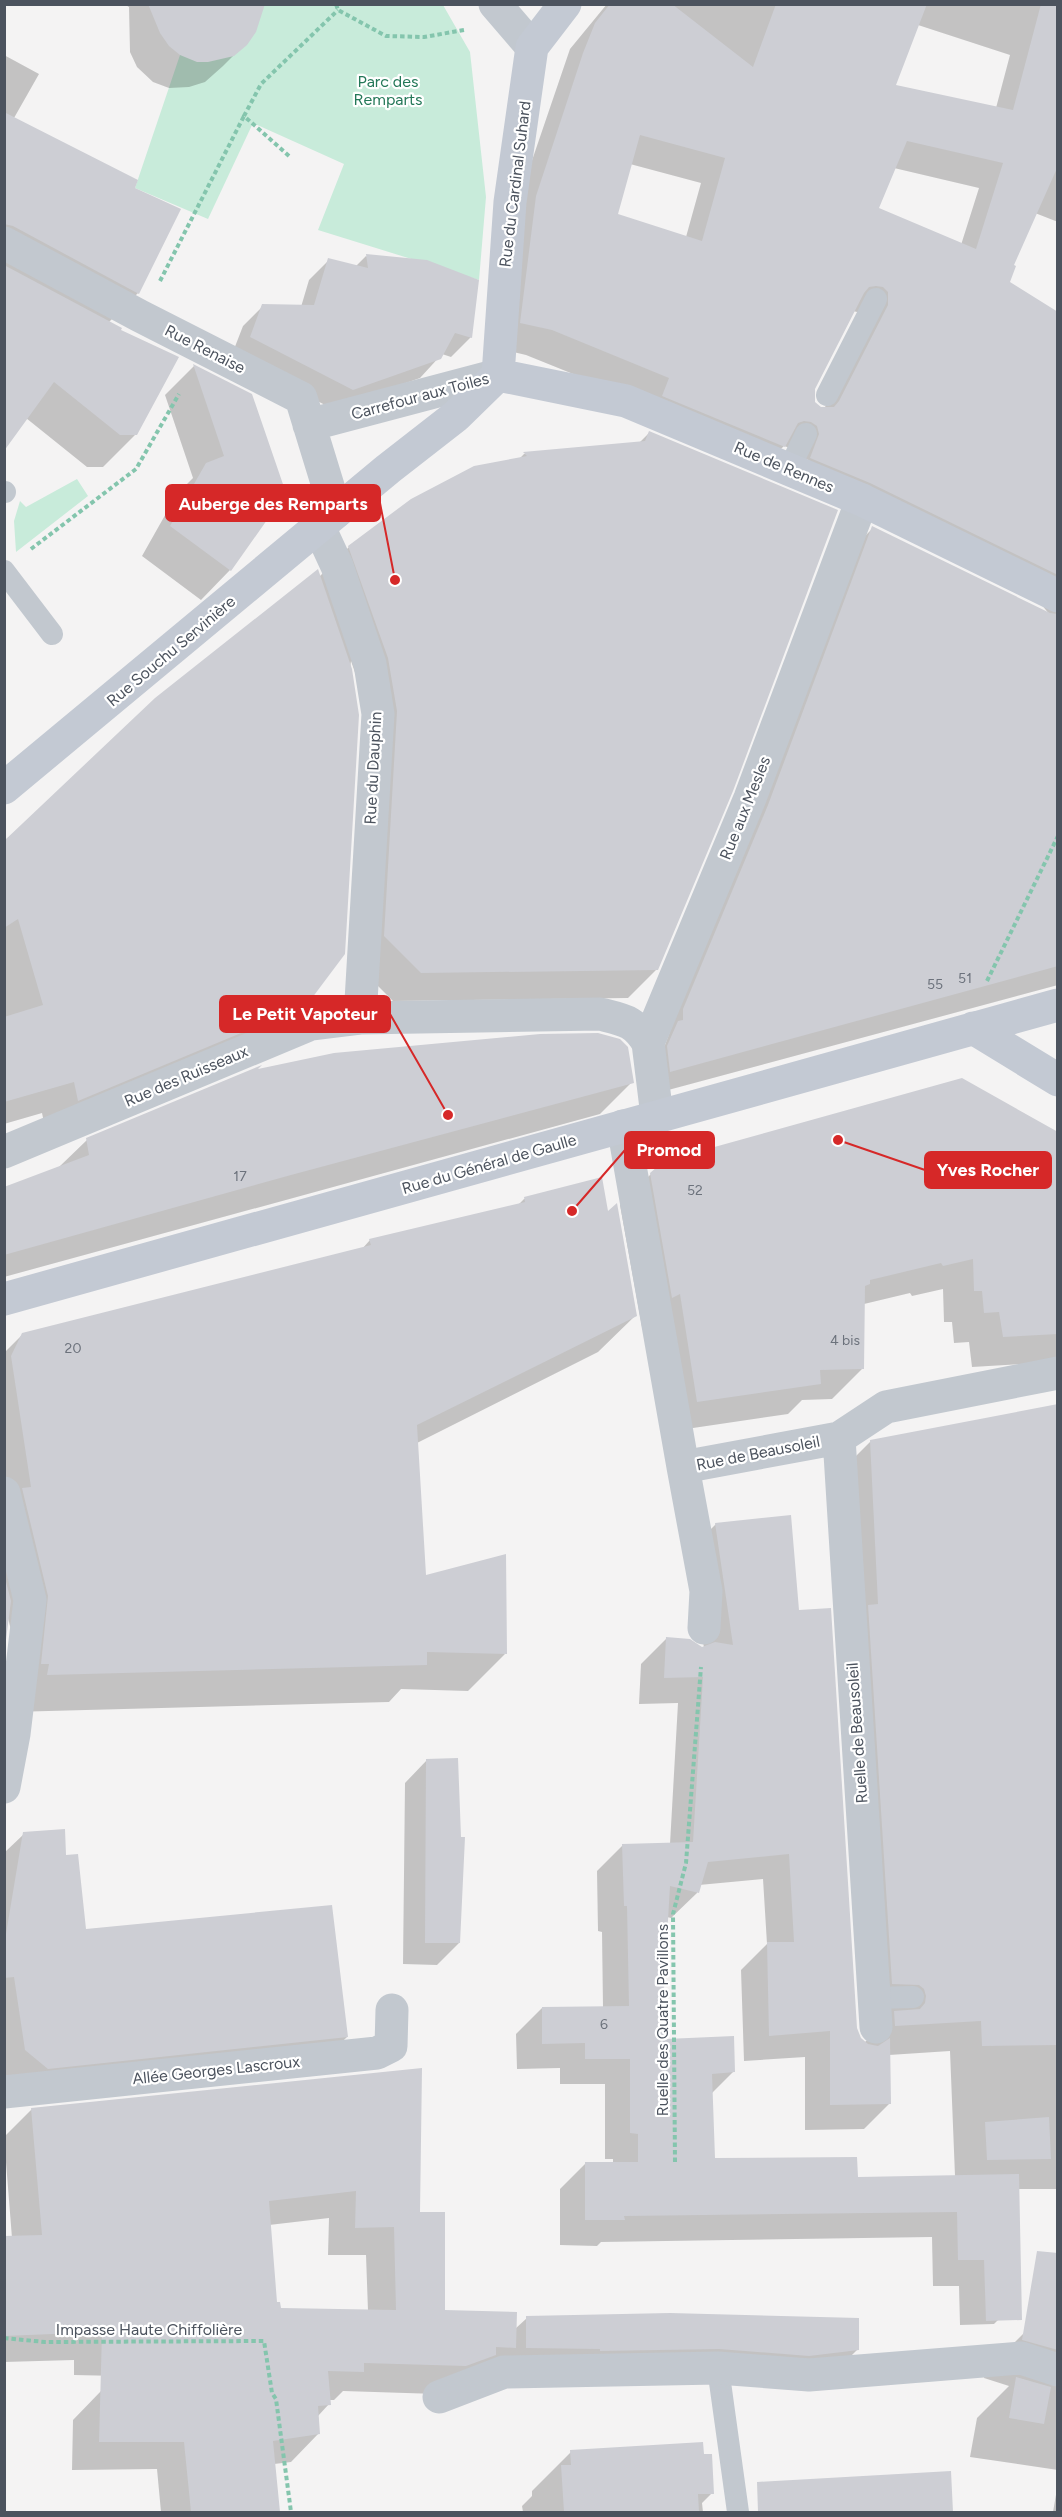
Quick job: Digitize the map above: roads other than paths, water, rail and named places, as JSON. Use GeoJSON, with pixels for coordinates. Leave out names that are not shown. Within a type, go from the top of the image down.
{"type":"FeatureCollection","features":[{"type":"Feature","properties":{"kind":"main road","name":"Rue du Cardinal Suhard"},"geometry":{"type":"LineString","coordinates":[[498,375],[510,202],[532,47],[565,4]]}},
{"type":"Feature","properties":{"kind":"main road","name":"Rue de Rennes"},"geometry":{"type":"LineString","coordinates":[[498,375],[626,401],[861,501],[1058,596]]}},
{"type":"Feature","properties":{"kind":"main road","name":"Carrefour aux Toiles"},"geometry":{"type":"LineString","coordinates":[[327,519],[456,416],[498,375]]}},
{"type":"Feature","properties":{"kind":"main road","name":"Rue Souchu Servinière"},"geometry":{"type":"LineString","coordinates":[[4,788],[327,519]]}},
{"type":"Feature","properties":{"kind":"main road","name":"Rue du Général de Gaulle"},"geometry":{"type":"LineString","coordinates":[[4,1299],[1058,1005]]}},
{"type":"Feature","properties":{"kind":"main road"},"geometry":{"type":"LineString","coordinates":[[973,1028],[1058,1080]]}},
{"type":"Feature","properties":{"kind":"street"},"geometry":{"type":"LineString","coordinates":[[495,4],[532,47]]}},
{"type":"Feature","properties":{"kind":"street","name":"Rue Renaise"},"geometry":{"type":"LineString","coordinates":[[4,243],[301,398],[309,426],[327,519]]}},
{"type":"Feature","properties":{"kind":"street","name":"Carrefour aux Toiles"},"geometry":{"type":"LineString","coordinates":[[309,426],[498,375]]}},
{"type":"Feature","properties":{"kind":"street","name":"Rue aux Mesles"},"geometry":{"type":"LineString","coordinates":[[657,1116],[648,1043],[750,798],[861,501]]}},
{"type":"Feature","properties":{"kind":"street","name":"Rue du Dauphin"},"geometry":{"type":"LineString","coordinates":[[327,519],[337,566],[370,664],[378,714],[360,1018]]}},
{"type":"Feature","properties":{"kind":"street","name":"Rue des Ruisseaux"},"geometry":{"type":"LineString","coordinates":[[4,1152],[311,1024],[360,1018],[600,1014],[630,1021],[642,1032],[648,1043]]}},
{"type":"Feature","properties":{"kind":"street","name":"Rue de Beausoleil"},"geometry":{"type":"LineString","coordinates":[[623,1126],[683,1467],[839,1438],[886,1407],[1058,1373]]}},
{"type":"Feature","properties":{"kind":"street","name":"Ruelle de Beausoleil"},"geometry":{"type":"LineString","coordinates":[[839,1438],[875,2012]]}},
{"type":"Feature","properties":{"kind":"street"},"geometry":{"type":"LineString","coordinates":[[683,1467],[706,1591],[704,1628]]}},
{"type":"Feature","properties":{"kind":"street"},"geometry":{"type":"LineString","coordinates":[[4,1493],[30,1600],[15,1734],[4,1787]]}},
{"type":"Feature","properties":{"kind":"street","name":"Allée Georges Lascroux"},"geometry":{"type":"LineString","coordinates":[[4,2092],[320,2069],[377,2053],[391,2046],[392,2010]]}},
{"type":"Feature","properties":{"kind":"street"},"geometry":{"type":"LineString","coordinates":[[439,2397],[504,2372],[718,2368],[809,2375],[1021,2358],[1058,2370]]}},
{"type":"Feature","properties":{"kind":"lane"},"geometry":{"type":"LineString","coordinates":[[827,395],[876,299]]}},
{"type":"Feature","properties":{"kind":"lane"},"geometry":{"type":"LineString","coordinates":[[789,469],[806,434]]}},
{"type":"Feature","properties":{"kind":"lane"},"geometry":{"type":"LineString","coordinates":[[4,571],[52,634]]}},
{"type":"Feature","properties":{"kind":"lane"},"geometry":{"type":"LineString","coordinates":[[875,2012],[913,1997]]}},
{"type":"Feature","properties":{"kind":"lane"},"geometry":{"type":"LineString","coordinates":[[718,2368],[738,2512]]}},
{"type":"Feature","properties":{"kind":"place","name":"Auberge des Remparts"},"geometry":{"type":"Point","coordinates":[395,580]}},
{"type":"Feature","properties":{"kind":"place","name":"Le Petit Vapoteur"},"geometry":{"type":"Point","coordinates":[448,1115]}},
{"type":"Feature","properties":{"kind":"place","name":"Yves Rocher"},"geometry":{"type":"Point","coordinates":[838,1140]}},
{"type":"Feature","properties":{"kind":"place","name":"Promod"},"geometry":{"type":"Point","coordinates":[572,1211]}},
{"type":"Feature","properties":{"kind":"park label","name":"Parc des Remparts"},"geometry":{"type":"Point","coordinates":[388,90]}}]}
